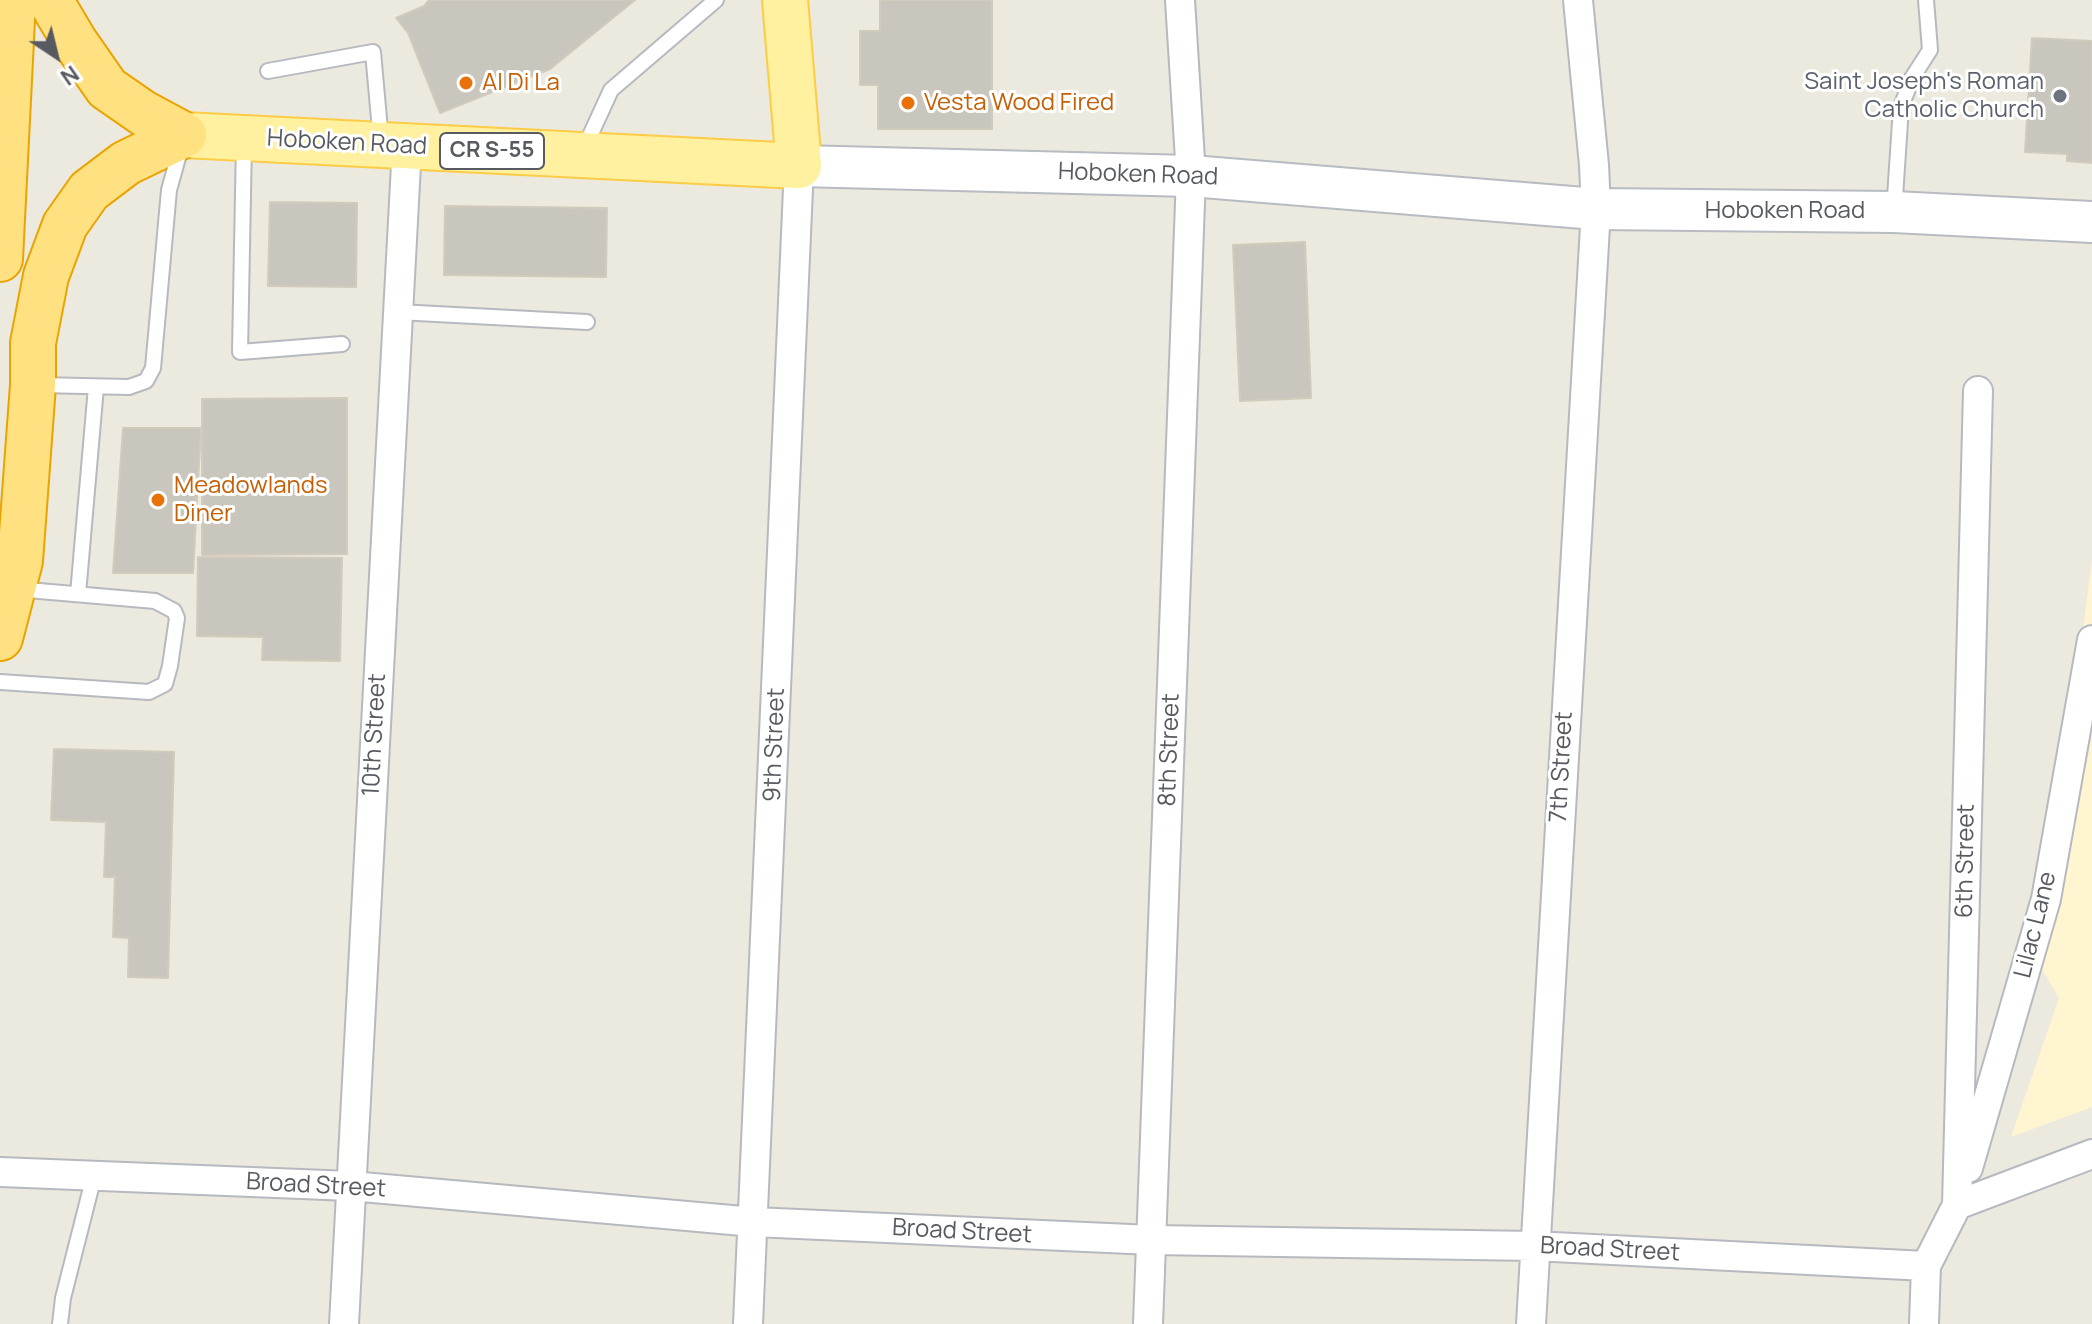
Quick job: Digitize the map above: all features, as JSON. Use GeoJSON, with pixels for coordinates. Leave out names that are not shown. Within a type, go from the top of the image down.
{"type":"FeatureCollection","features":[{"type":"Feature","properties":{"kind":"highway"},"geometry":{"type":"LineString","coordinates":[[0,259],[13,0]]}},
{"type":"Feature","properties":{"kind":"highway"},"geometry":{"type":"LineString","coordinates":[[50,0],[107,88],[143,113],[184,135]]}},
{"type":"Feature","properties":{"kind":"highway"},"geometry":{"type":"LineString","coordinates":[[0,638],[20,561],[33,385],[33,343],[46,276],[65,225],[89,191],[126,163],[184,135]]}},
{"type":"Feature","properties":{"kind":"main road"},"geometry":{"type":"LineString","coordinates":[[785,0],[799,166]]}},
{"type":"Feature","properties":{"kind":"main road","name":"Hoboken Road"},"geometry":{"type":"LineString","coordinates":[[184,135],[799,166]]}},
{"type":"Feature","properties":{"kind":"street","name":"8th Street"},"geometry":{"type":"LineString","coordinates":[[1148,1324],[1191,176],[1180,0]]}},
{"type":"Feature","properties":{"kind":"street","name":"7th Street"},"geometry":{"type":"LineString","coordinates":[[1531,1324],[1596,209],[1578,0]]}},
{"type":"Feature","properties":{"kind":"street","name":"10th Street"},"geometry":{"type":"LineString","coordinates":[[344,1324],[398,312],[394,146]]}},
{"type":"Feature","properties":{"kind":"street","name":"Hoboken Road"},"geometry":{"type":"LineString","coordinates":[[799,166],[1191,176],[1596,209],[1894,212],[2092,222]]}},
{"type":"Feature","properties":{"kind":"street","name":"9th Street"},"geometry":{"type":"LineString","coordinates":[[748,1324],[799,166]]}},
{"type":"Feature","properties":{"kind":"street","name":"6th Street"},"geometry":{"type":"LineString","coordinates":[[1924,1324],[1926,1266],[1957,1205],[1978,391]]}},
{"type":"Feature","properties":{"kind":"street","name":"Lilac Lane"},"geometry":{"type":"LineString","coordinates":[[1957,1205],[2046,899],[2092,640]]}},
{"type":"Feature","properties":{"kind":"street"},"geometry":{"type":"LineString","coordinates":[[1957,1205],[2092,1154]]}},
{"type":"Feature","properties":{"kind":"street","name":"Broad Street"},"geometry":{"type":"LineString","coordinates":[[0,1172],[351,1186],[754,1222],[1152,1240],[1534,1246],[1926,1266]]}},
{"type":"Feature","properties":{"kind":"lane"},"geometry":{"type":"LineString","coordinates":[[581,155],[611,90],[716,0]]}},
{"type":"Feature","properties":{"kind":"lane"},"geometry":{"type":"LineString","coordinates":[[1894,212],[1901,107],[1912,78],[1930,50],[1926,0]]}},
{"type":"Feature","properties":{"kind":"lane"},"geometry":{"type":"LineString","coordinates":[[268,71],[373,52],[394,146]]}},
{"type":"Feature","properties":{"kind":"lane"},"geometry":{"type":"LineString","coordinates":[[33,385],[129,387],[146,381],[153,368],[169,190],[184,135]]}},
{"type":"Feature","properties":{"kind":"lane"},"geometry":{"type":"LineString","coordinates":[[244,138],[240,352],[342,344]]}},
{"type":"Feature","properties":{"kind":"lane"},"geometry":{"type":"LineString","coordinates":[[398,312],[587,322]]}},
{"type":"Feature","properties":{"kind":"lane"},"geometry":{"type":"LineString","coordinates":[[78,594],[96,387]]}},
{"type":"Feature","properties":{"kind":"lane"},"geometry":{"type":"LineString","coordinates":[[0,682],[149,692],[165,684],[177,618],[174,611],[155,601],[13,589]]}},
{"type":"Feature","properties":{"kind":"lane"},"geometry":{"type":"LineString","coordinates":[[60,1324],[63,1298],[94,1176]]}},
{"type":"Feature","properties":{"kind":"shaded area"},"geometry":{"type":"Polygon","coordinates":[[[2092,560],[2092,1107],[2011,1137],[2059,998],[2040,966],[2092,560]]]}},
{"type":"Feature","properties":{"kind":"building"},"geometry":{"type":"Polygon","coordinates":[[[429,0],[635,0],[550,69],[440,113],[408,33],[396,18],[424,6],[429,0]]]}},
{"type":"Feature","properties":{"kind":"building"},"geometry":{"type":"Polygon","coordinates":[[[880,0],[992,0],[992,129],[878,129],[878,85],[860,85],[860,31],[880,31],[880,0]]]}},
{"type":"Feature","properties":{"kind":"building","name":"Saint Joseph's Roman Catholic Church"},"geometry":{"type":"Polygon","coordinates":[[[2032,38],[2092,41],[2092,163],[2067,161],[2067,154],[2025,152],[2032,38]]]}},
{"type":"Feature","properties":{"kind":"building"},"geometry":{"type":"Polygon","coordinates":[[[270,202],[357,203],[356,287],[268,286],[270,202]]]}},
{"type":"Feature","properties":{"kind":"building"},"geometry":{"type":"Polygon","coordinates":[[[445,206],[607,208],[606,277],[444,275],[445,206]]]}},
{"type":"Feature","properties":{"kind":"building"},"geometry":{"type":"Polygon","coordinates":[[[1305,242],[1311,398],[1240,401],[1233,245],[1305,242]]]}},
{"type":"Feature","properties":{"kind":"building"},"geometry":{"type":"Polygon","coordinates":[[[347,398],[347,554],[202,555],[202,399],[347,398]]]}},
{"type":"Feature","properties":{"kind":"building","name":"Meadowlands Diner"},"geometry":{"type":"Polygon","coordinates":[[[123,428],[201,428],[193,573],[113,573],[123,428]]]}},
{"type":"Feature","properties":{"kind":"building"},"geometry":{"type":"Polygon","coordinates":[[[198,557],[342,558],[340,661],[262,660],[263,637],[197,636],[198,557]]]}},
{"type":"Feature","properties":{"kind":"building"},"geometry":{"type":"Polygon","coordinates":[[[54,749],[174,752],[168,978],[128,977],[129,938],[113,937],[115,877],[104,877],[106,822],[51,820],[54,749]]]}},
{"type":"Feature","properties":{"kind":"place","name":"Al Di La"},"geometry":{"type":"Point","coordinates":[466,83]}},
{"type":"Feature","properties":{"kind":"place","name":"Saint Joseph's Roman Catholic Church"},"geometry":{"type":"Point","coordinates":[2060,96]}},
{"type":"Feature","properties":{"kind":"place","name":"Vesta Wood Fired"},"geometry":{"type":"Point","coordinates":[908,103]}},
{"type":"Feature","properties":{"kind":"place","name":"Meadowlands Diner"},"geometry":{"type":"Point","coordinates":[158,500]}}]}
